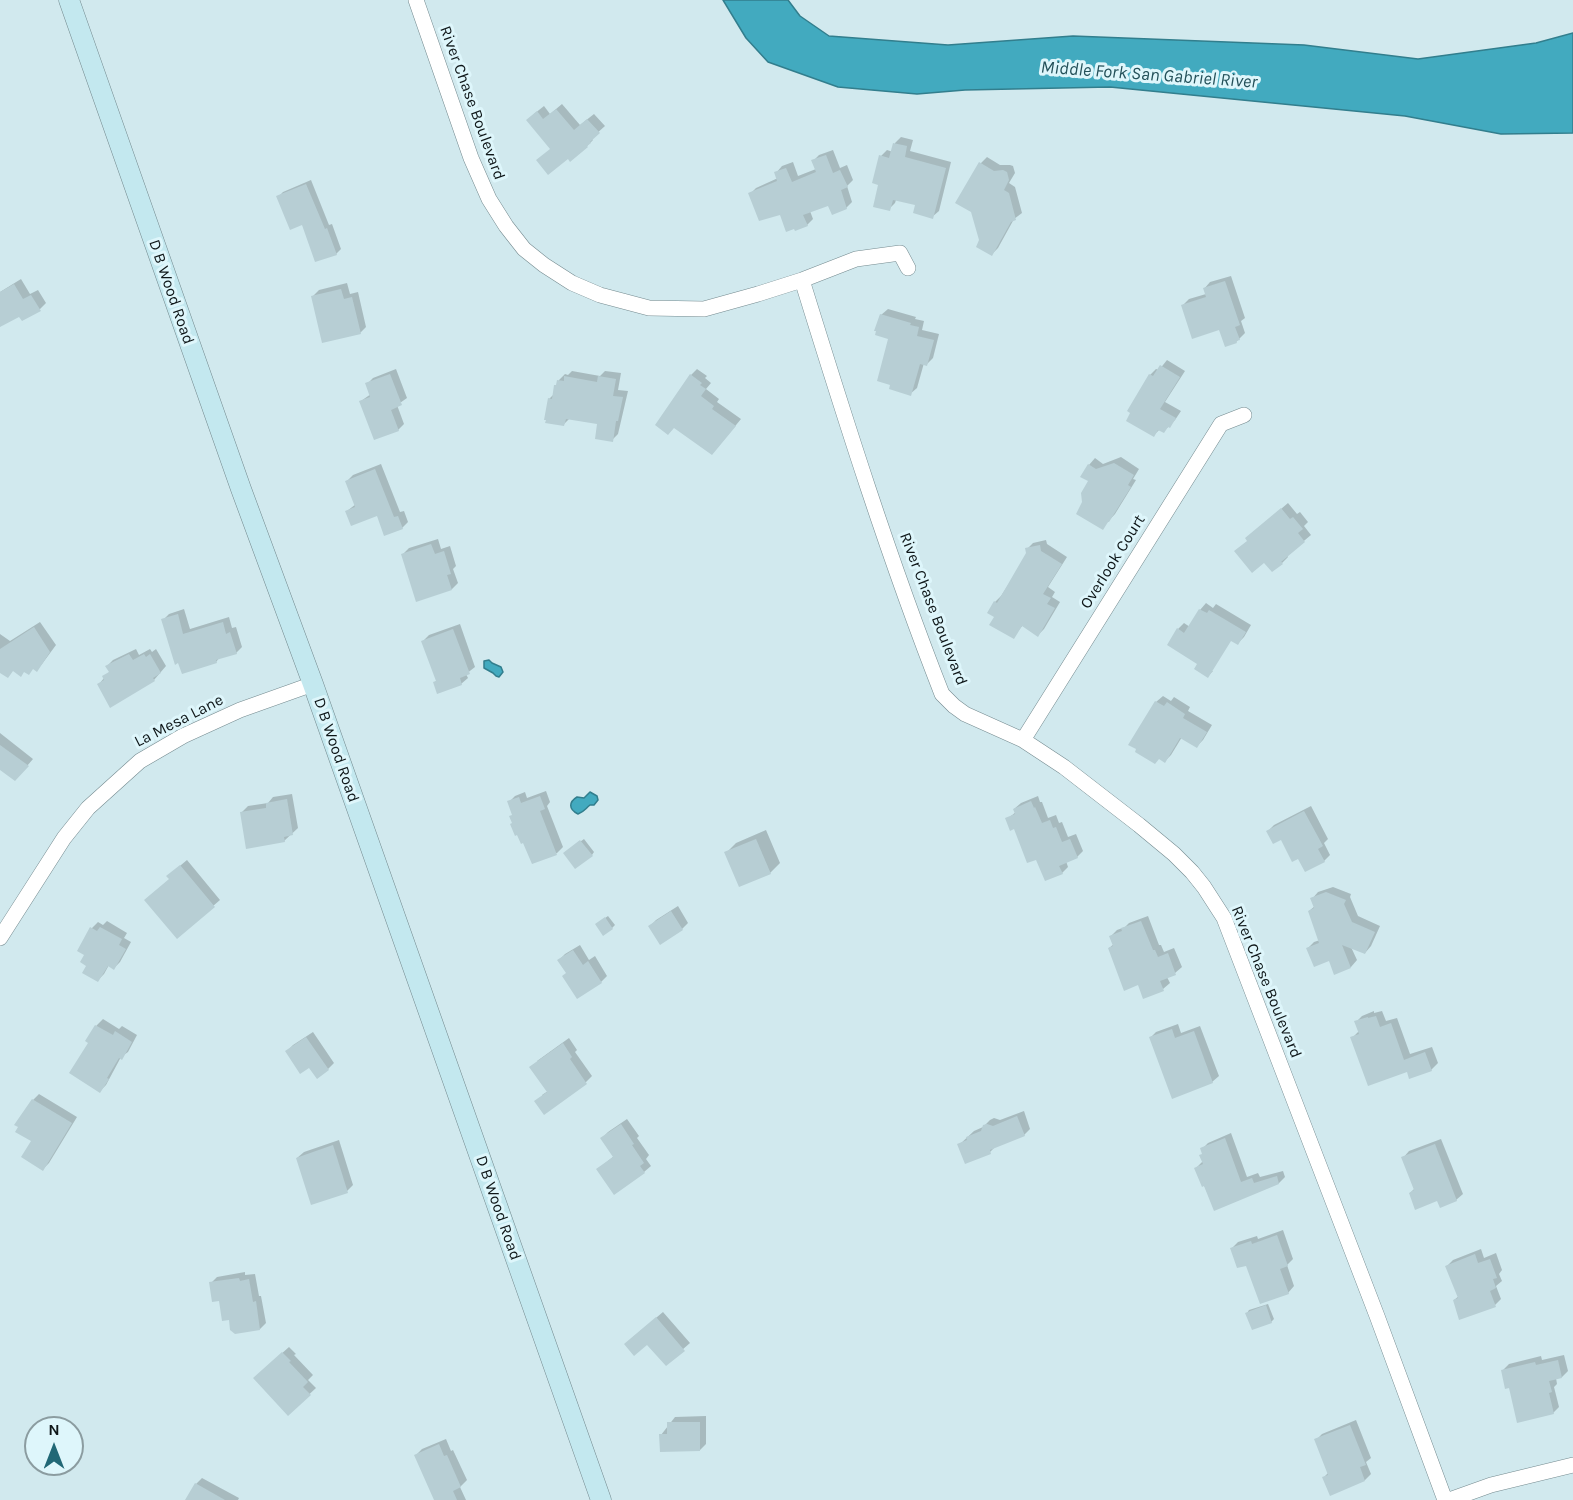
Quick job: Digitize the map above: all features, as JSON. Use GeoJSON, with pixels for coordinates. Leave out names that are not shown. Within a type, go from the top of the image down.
{"type":"FeatureCollection","features":[{"type":"Feature","properties":{"kind":"main road","name":"D B Wood Road"},"geometry":{"type":"LineString","coordinates":[[69,0],[601,1500]]}},
{"type":"Feature","properties":{"kind":"street","name":"River Chase Boulevard"},"geometry":{"type":"LineString","coordinates":[[416,0],[471,158],[489,199],[524,249],[544,265],[572,283],[600,295],[649,308],[704,309],[802,280],[835,387],[901,582],[942,694],[965,714],[1023,740],[1086,784],[1174,854],[1204,887],[1224,918],[1447,1500]]}},
{"type":"Feature","properties":{"kind":"street"},"geometry":{"type":"LineString","coordinates":[[802,280],[856,259],[900,253],[908,268]]}},
{"type":"Feature","properties":{"kind":"street","name":"Overlook Court"},"geometry":{"type":"LineString","coordinates":[[1023,740],[1221,424],[1244,415]]}},
{"type":"Feature","properties":{"kind":"street","name":"La Mesa Lane"},"geometry":{"type":"LineString","coordinates":[[0,938],[64,838],[88,808],[140,761],[183,736],[240,710],[313,684]]}},
{"type":"Feature","properties":{"kind":"street"},"geometry":{"type":"LineString","coordinates":[[1447,1500],[1491,1485],[1573,1465]]}},
{"type":"Feature","properties":{"kind":"water","name":"Middle Fork San Gabriel River"},"geometry":{"type":"Polygon","coordinates":[[[723,0],[788,0],[800,16],[829,36],[948,45],[1073,36],[1304,45],[1418,59],[1536,43],[1573,33],[1573,133],[1501,134],[1405,116],[1110,87],[965,90],[917,94],[838,87],[768,62],[746,38],[723,0]]]}},
{"type":"Feature","properties":{"kind":"water"},"geometry":{"type":"Polygon","coordinates":[[[489,660],[501,667],[503,672],[499,677],[484,668],[484,661],[489,660]]]}},
{"type":"Feature","properties":{"kind":"water"},"geometry":{"type":"Polygon","coordinates":[[[590,792],[597,796],[598,800],[594,805],[590,805],[578,814],[571,808],[572,801],[577,797],[584,798],[590,792]]]}},
{"type":"Feature","properties":{"kind":"building"},"geometry":{"type":"Polygon","coordinates":[[[556,109],[574,130],[587,119],[600,133],[570,162],[568,159],[548,175],[536,160],[550,149],[526,120],[537,111],[543,119],[556,109]]]}},
{"type":"Feature","properties":{"kind":"building"},"geometry":{"type":"Polygon","coordinates":[[[893,143],[907,146],[905,157],[946,168],[933,219],[913,213],[915,205],[893,200],[890,211],[873,207],[878,185],[872,183],[879,155],[889,158],[893,143]]]}},
{"type":"Feature","properties":{"kind":"building"},"geometry":{"type":"Polygon","coordinates":[[[826,155],[833,173],[840,170],[848,187],[841,190],[847,209],[832,215],[828,206],[803,215],[808,226],[795,231],[794,229],[786,232],[780,215],[759,221],[748,193],[777,181],[774,172],[786,168],[792,182],[816,172],[811,160],[826,155]]]}},
{"type":"Feature","properties":{"kind":"building"},"geometry":{"type":"Polygon","coordinates":[[[979,162],[994,171],[1007,172],[1009,180],[1004,190],[1009,193],[1016,220],[1011,222],[992,256],[976,247],[979,240],[971,212],[955,203],[979,162]]]}},
{"type":"Feature","properties":{"kind":"building"},"geometry":{"type":"Polygon","coordinates":[[[306,184],[337,255],[315,262],[302,225],[290,230],[276,196],[306,184]]]}},
{"type":"Feature","properties":{"kind":"building"},"geometry":{"type":"Polygon","coordinates":[[[1225,281],[1240,325],[1235,327],[1240,340],[1225,347],[1219,330],[1192,339],[1181,305],[1206,297],[1203,288],[1225,281]]]}},
{"type":"Feature","properties":{"kind":"building"},"geometry":{"type":"Polygon","coordinates":[[[14,284],[23,299],[31,295],[41,311],[22,321],[19,317],[0,327],[0,292],[14,284]]]}},
{"type":"Feature","properties":{"kind":"building"},"geometry":{"type":"Polygon","coordinates":[[[341,289],[344,299],[352,297],[361,334],[322,343],[311,296],[341,289]]]}},
{"type":"Feature","properties":{"kind":"building"},"geometry":{"type":"Polygon","coordinates":[[[880,314],[911,323],[910,325],[919,327],[917,336],[934,340],[927,366],[920,364],[911,396],[889,389],[890,385],[877,381],[888,339],[875,335],[876,331],[874,331],[880,314]]]}},
{"type":"Feature","properties":{"kind":"building"},"geometry":{"type":"Polygon","coordinates":[[[1160,365],[1180,377],[1160,409],[1176,418],[1170,428],[1168,427],[1164,433],[1158,430],[1154,437],[1126,421],[1130,413],[1127,411],[1149,374],[1153,376],[1160,365]]]}},
{"type":"Feature","properties":{"kind":"building"},"geometry":{"type":"Polygon","coordinates":[[[390,374],[402,405],[391,410],[399,431],[374,440],[359,401],[370,397],[365,383],[390,374]]]}},
{"type":"Feature","properties":{"kind":"building"},"geometry":{"type":"Polygon","coordinates":[[[690,374],[706,389],[701,396],[714,406],[712,409],[736,426],[712,455],[674,428],[668,435],[655,425],[690,374]]]}},
{"type":"Feature","properties":{"kind":"building"},"geometry":{"type":"Polygon","coordinates":[[[564,376],[597,382],[598,376],[616,379],[613,396],[623,397],[613,442],[595,439],[597,424],[566,419],[564,426],[545,423],[548,398],[552,399],[554,385],[557,380],[564,381],[564,376]]]}},
{"type":"Feature","properties":{"kind":"building"},"geometry":{"type":"Polygon","coordinates":[[[1114,463],[1134,475],[1128,485],[1131,487],[1103,530],[1076,514],[1082,502],[1081,493],[1088,481],[1080,477],[1088,464],[1096,469],[1114,463]]]}},
{"type":"Feature","properties":{"kind":"building"},"geometry":{"type":"Polygon","coordinates":[[[375,469],[394,517],[398,516],[403,529],[384,536],[377,516],[351,526],[345,511],[355,507],[345,481],[375,469]]]}},
{"type":"Feature","properties":{"kind":"building"},"geometry":{"type":"Polygon","coordinates":[[[1281,508],[1303,529],[1298,533],[1305,542],[1272,572],[1264,563],[1252,573],[1234,551],[1247,541],[1245,538],[1281,508]]]}},
{"type":"Feature","properties":{"kind":"building"},"geometry":{"type":"Polygon","coordinates":[[[431,544],[435,554],[444,551],[451,574],[447,575],[452,590],[416,602],[401,554],[431,544]]]}},
{"type":"Feature","properties":{"kind":"building"},"geometry":{"type":"Polygon","coordinates":[[[1040,545],[1041,551],[1062,564],[1043,594],[1051,598],[1047,604],[1055,608],[1038,637],[1022,626],[1014,639],[989,625],[994,617],[987,613],[994,601],[997,603],[1026,553],[1025,548],[1040,545]]]}},
{"type":"Feature","properties":{"kind":"building"},"geometry":{"type":"Polygon","coordinates":[[[1199,609],[1207,613],[1209,610],[1246,632],[1238,645],[1231,641],[1208,678],[1194,669],[1197,664],[1167,645],[1177,628],[1184,633],[1199,609]]]}},
{"type":"Feature","properties":{"kind":"building"},"geometry":{"type":"Polygon","coordinates":[[[178,614],[183,634],[223,622],[226,634],[230,632],[237,654],[182,674],[178,663],[175,665],[161,619],[178,614]]]}},
{"type":"Feature","properties":{"kind":"building"},"geometry":{"type":"Polygon","coordinates":[[[34,627],[50,652],[37,672],[33,669],[29,675],[24,672],[21,677],[13,671],[8,678],[0,673],[0,649],[34,627]]]}},
{"type":"Feature","properties":{"kind":"building"},"geometry":{"type":"Polygon","coordinates":[[[453,629],[470,674],[460,678],[462,685],[437,694],[433,682],[436,681],[421,641],[453,629]]]}},
{"type":"Feature","properties":{"kind":"building"},"geometry":{"type":"Polygon","coordinates":[[[129,654],[133,660],[144,654],[146,657],[150,654],[161,673],[153,678],[155,681],[110,708],[97,684],[104,680],[102,676],[109,672],[105,666],[129,654]]]}},
{"type":"Feature","properties":{"kind":"building"},"geometry":{"type":"Polygon","coordinates":[[[1155,701],[1164,706],[1167,702],[1185,714],[1183,718],[1207,732],[1197,748],[1180,738],[1165,763],[1159,759],[1155,764],[1128,745],[1155,701]]]}},
{"type":"Feature","properties":{"kind":"building"},"geometry":{"type":"Polygon","coordinates":[[[0,745],[29,766],[15,781],[0,770],[0,745]]]}},
{"type":"Feature","properties":{"kind":"building"},"geometry":{"type":"Polygon","coordinates":[[[540,796],[545,809],[540,811],[557,855],[532,864],[523,843],[521,844],[517,835],[515,836],[510,824],[512,823],[509,816],[512,815],[507,801],[519,797],[521,803],[540,796]]]}},
{"type":"Feature","properties":{"kind":"building"},"geometry":{"type":"Polygon","coordinates":[[[287,799],[293,835],[284,837],[285,842],[246,849],[240,812],[266,808],[266,803],[287,799]]]}},
{"type":"Feature","properties":{"kind":"building"},"geometry":{"type":"Polygon","coordinates":[[[1031,801],[1042,823],[1050,820],[1053,828],[1056,827],[1062,842],[1070,839],[1078,858],[1059,866],[1063,874],[1045,881],[1036,860],[1027,863],[1014,829],[1010,831],[1005,818],[1015,814],[1013,809],[1031,801]]]}},
{"type":"Feature","properties":{"kind":"building"},"geometry":{"type":"Polygon","coordinates":[[[1304,811],[1323,846],[1318,849],[1325,862],[1305,872],[1298,859],[1292,862],[1281,840],[1273,844],[1266,831],[1304,811]]]}},
{"type":"Feature","properties":{"kind":"building"},"geometry":{"type":"Polygon","coordinates":[[[756,839],[771,874],[739,887],[724,852],[756,839]]]}},
{"type":"Feature","properties":{"kind":"building"},"geometry":{"type":"Polygon","coordinates":[[[580,840],[593,856],[575,869],[563,853],[580,840]]]}},
{"type":"Feature","properties":{"kind":"building"},"geometry":{"type":"Polygon","coordinates":[[[180,865],[215,907],[177,939],[144,900],[169,879],[166,876],[180,865]]]}},
{"type":"Feature","properties":{"kind":"building"},"geometry":{"type":"Polygon","coordinates":[[[1326,892],[1346,900],[1344,904],[1352,922],[1375,932],[1365,954],[1342,945],[1351,968],[1334,975],[1329,961],[1314,967],[1306,948],[1319,943],[1308,911],[1314,908],[1310,898],[1326,892]]]}},
{"type":"Feature","properties":{"kind":"building"},"geometry":{"type":"Polygon","coordinates":[[[671,911],[683,930],[660,945],[648,926],[671,911]]]}},
{"type":"Feature","properties":{"kind":"building"},"geometry":{"type":"Polygon","coordinates":[[[605,917],[613,929],[603,936],[595,924],[605,917]]]}},
{"type":"Feature","properties":{"kind":"building"},"geometry":{"type":"Polygon","coordinates":[[[1141,921],[1153,950],[1158,957],[1168,953],[1176,975],[1160,981],[1164,991],[1143,999],[1138,985],[1124,991],[1108,948],[1113,946],[1109,936],[1122,931],[1121,928],[1141,921]]]}},
{"type":"Feature","properties":{"kind":"building"},"geometry":{"type":"Polygon","coordinates":[[[90,927],[97,931],[100,927],[122,939],[119,945],[126,949],[114,970],[108,966],[98,982],[82,973],[86,966],[80,962],[84,955],[77,951],[90,927]]]}},
{"type":"Feature","properties":{"kind":"building"},"geometry":{"type":"Polygon","coordinates":[[[573,950],[583,965],[588,961],[602,983],[577,999],[562,976],[566,973],[557,960],[573,950]]]}},
{"type":"Feature","properties":{"kind":"building"},"geometry":{"type":"Polygon","coordinates":[[[1376,1016],[1380,1027],[1391,1023],[1404,1060],[1425,1052],[1432,1071],[1409,1079],[1407,1072],[1368,1086],[1350,1037],[1359,1034],[1354,1021],[1376,1016]]]}},
{"type":"Feature","properties":{"kind":"building"},"geometry":{"type":"Polygon","coordinates":[[[95,1025],[113,1035],[115,1031],[132,1042],[122,1060],[119,1058],[100,1093],[69,1073],[88,1043],[85,1041],[95,1025]]]}},
{"type":"Feature","properties":{"kind":"building"},"geometry":{"type":"Polygon","coordinates":[[[1172,1029],[1175,1038],[1194,1031],[1213,1083],[1172,1099],[1149,1037],[1172,1029]]]}},
{"type":"Feature","properties":{"kind":"building"},"geometry":{"type":"Polygon","coordinates":[[[306,1037],[329,1070],[317,1079],[309,1068],[300,1074],[285,1051],[306,1037]]]}},
{"type":"Feature","properties":{"kind":"building"},"geometry":{"type":"Polygon","coordinates":[[[563,1043],[572,1057],[570,1059],[587,1084],[544,1115],[534,1101],[547,1092],[529,1067],[563,1043]]]}},
{"type":"Feature","properties":{"kind":"building"},"geometry":{"type":"Polygon","coordinates":[[[32,1099],[72,1123],[43,1171],[21,1157],[31,1141],[15,1132],[18,1127],[14,1125],[32,1099]]]}},
{"type":"Feature","properties":{"kind":"building"},"geometry":{"type":"Polygon","coordinates":[[[1017,1116],[1025,1136],[990,1150],[991,1154],[965,1164],[957,1144],[967,1140],[966,1137],[981,1131],[983,1125],[993,1126],[1017,1116]]]}},
{"type":"Feature","properties":{"kind":"building"},"geometry":{"type":"Polygon","coordinates":[[[621,1124],[644,1163],[640,1166],[645,1173],[614,1195],[596,1169],[613,1157],[600,1138],[621,1124]]]}},
{"type":"Feature","properties":{"kind":"building"},"geometry":{"type":"Polygon","coordinates":[[[1225,1138],[1241,1182],[1252,1178],[1254,1183],[1277,1176],[1279,1184],[1214,1211],[1194,1168],[1203,1164],[1199,1155],[1202,1154],[1200,1148],[1225,1138]]]}},
{"type":"Feature","properties":{"kind":"building"},"geometry":{"type":"Polygon","coordinates":[[[1435,1144],[1457,1201],[1440,1208],[1437,1201],[1415,1210],[1409,1193],[1414,1190],[1401,1157],[1435,1144]]]}},
{"type":"Feature","properties":{"kind":"building"},"geometry":{"type":"Polygon","coordinates":[[[333,1145],[348,1193],[311,1205],[296,1158],[333,1145]]]}},
{"type":"Feature","properties":{"kind":"building"},"geometry":{"type":"Polygon","coordinates":[[[1277,1235],[1288,1266],[1280,1269],[1289,1294],[1260,1304],[1246,1266],[1237,1268],[1230,1248],[1251,1241],[1252,1244],[1277,1235]]]}},
{"type":"Feature","properties":{"kind":"building"},"geometry":{"type":"Polygon","coordinates":[[[1475,1254],[1478,1263],[1490,1259],[1497,1278],[1493,1279],[1496,1288],[1490,1291],[1496,1307],[1459,1320],[1453,1300],[1458,1298],[1445,1266],[1475,1254]]]}},
{"type":"Feature","properties":{"kind":"building"},"geometry":{"type":"Polygon","coordinates":[[[239,1278],[240,1281],[249,1279],[253,1302],[256,1301],[260,1330],[235,1334],[230,1330],[229,1320],[222,1321],[219,1301],[212,1302],[209,1282],[239,1278]]]}},
{"type":"Feature","properties":{"kind":"building"},"geometry":{"type":"Polygon","coordinates":[[[1266,1305],[1272,1323],[1252,1330],[1245,1313],[1266,1305]]]}},
{"type":"Feature","properties":{"kind":"building"},"geometry":{"type":"Polygon","coordinates":[[[656,1317],[685,1351],[666,1366],[647,1345],[634,1356],[624,1344],[656,1317]]]}},
{"type":"Feature","properties":{"kind":"building"},"geometry":{"type":"Polygon","coordinates":[[[282,1352],[308,1382],[303,1387],[311,1395],[288,1416],[253,1378],[282,1352]]]}},
{"type":"Feature","properties":{"kind":"building"},"geometry":{"type":"Polygon","coordinates":[[[1558,1360],[1562,1378],[1549,1381],[1554,1414],[1517,1423],[1509,1388],[1505,1389],[1501,1370],[1535,1362],[1536,1365],[1558,1360]]]}},
{"type":"Feature","properties":{"kind":"building"},"geometry":{"type":"Polygon","coordinates":[[[667,1422],[700,1422],[700,1451],[660,1452],[659,1434],[667,1434],[667,1422]]]}},
{"type":"Feature","properties":{"kind":"building"},"geometry":{"type":"Polygon","coordinates":[[[1350,1425],[1366,1465],[1360,1467],[1365,1481],[1330,1496],[1322,1477],[1328,1475],[1314,1439],[1350,1425]]]}},
{"type":"Feature","properties":{"kind":"building"},"geometry":{"type":"Polygon","coordinates":[[[439,1444],[444,1456],[447,1455],[461,1487],[453,1491],[457,1500],[434,1500],[414,1455],[439,1444]]]}},
{"type":"Feature","properties":{"kind":"building"},"geometry":{"type":"Polygon","coordinates":[[[195,1483],[225,1500],[185,1500],[195,1483]]]}}]}
